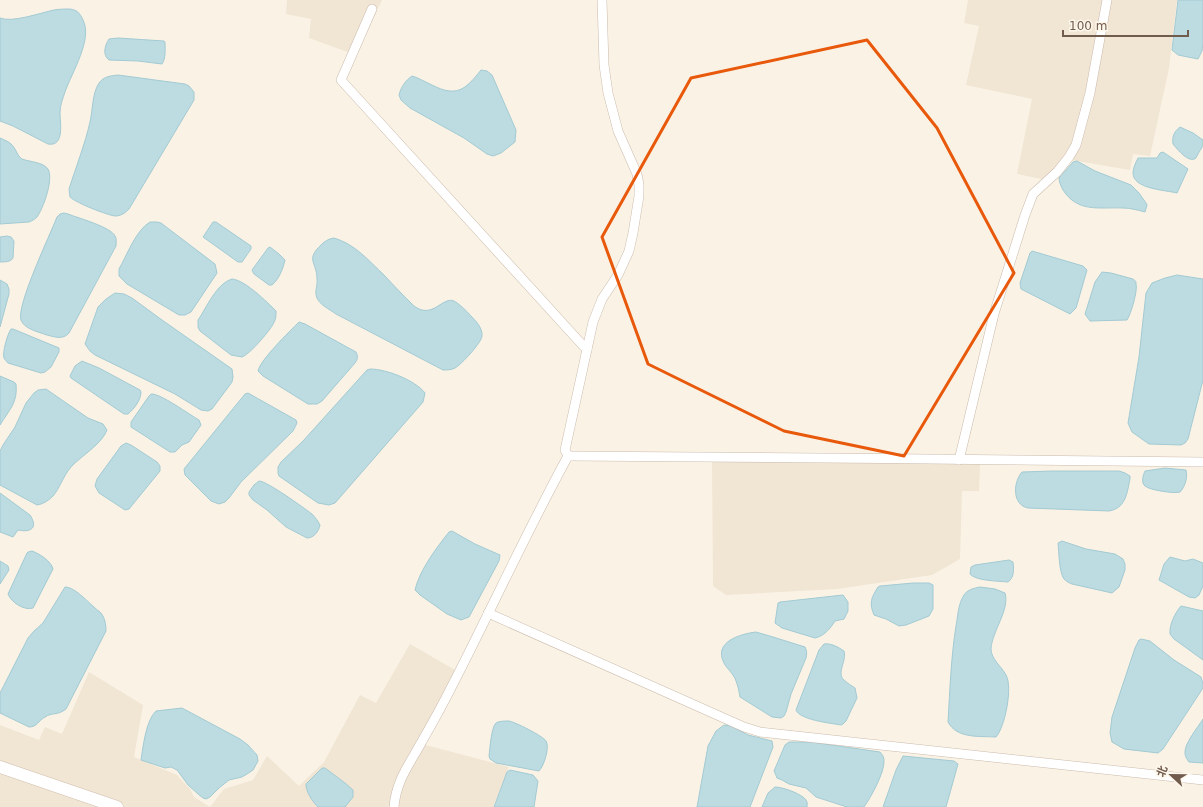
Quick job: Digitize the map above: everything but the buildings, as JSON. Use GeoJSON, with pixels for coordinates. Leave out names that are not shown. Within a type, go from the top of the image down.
{"type":"FeatureCollection","features":[{"type":"Feature","properties":{"kind":"street"},"geometry":{"type":"LineString","coordinates":[[568,456],[565,450],[593,322],[602,300],[618,275],[629,251],[639,196],[637,174],[618,131],[608,93],[604,65],[602,0]]}},
{"type":"Feature","properties":{"kind":"street"},"geometry":{"type":"LineString","coordinates":[[959,460],[994,314],[1027,209],[1034,194],[1057,172],[1076,145],[1090,93],[1107,0]]}},
{"type":"Feature","properties":{"kind":"street"},"geometry":{"type":"LineString","coordinates":[[372,9],[341,80],[587,350]]}},
{"type":"Feature","properties":{"kind":"street"},"geometry":{"type":"LineString","coordinates":[[568,456],[1203,462]]}},
{"type":"Feature","properties":{"kind":"street"},"geometry":{"type":"LineString","coordinates":[[394,807],[396,794],[402,776],[443,704],[550,489],[568,456]]}},
{"type":"Feature","properties":{"kind":"street"},"geometry":{"type":"LineString","coordinates":[[488,613],[744,727],[760,732],[1203,780]]}},
{"type":"Feature","properties":{"kind":"street"},"geometry":{"type":"LineString","coordinates":[[0,767],[117,807]]}},
{"type":"Feature","properties":{"kind":"highlighted area"},"geometry":{"type":"Polygon","coordinates":[[[867,40],[937,128],[1014,273],[904,456],[784,431],[648,364],[602,237],[691,78],[867,40]]]}},
{"type":"Feature","properties":{"kind":"shaded area"},"geometry":{"type":"Polygon","coordinates":[[[287,0],[382,0],[356,55],[309,38],[311,19],[286,14],[287,0]]]}},
{"type":"Feature","properties":{"kind":"shaded area"},"geometry":{"type":"Polygon","coordinates":[[[968,0],[1177,0],[1169,68],[1150,156],[1133,154],[1130,170],[1071,160],[1051,181],[1017,174],[1032,99],[966,85],[979,26],[964,23],[968,0]]]}},
{"type":"Feature","properties":{"kind":"shaded area"},"geometry":{"type":"Polygon","coordinates":[[[712,459],[980,464],[979,491],[962,491],[960,559],[932,575],[837,589],[726,595],[713,586],[712,459]]]}},
{"type":"Feature","properties":{"kind":"shaded area"},"geometry":{"type":"Polygon","coordinates":[[[410,644],[455,670],[418,743],[509,767],[493,807],[210,807],[224,789],[253,780],[267,756],[299,786],[324,762],[360,695],[376,703],[410,644]]]}},
{"type":"Feature","properties":{"kind":"shaded area"},"geometry":{"type":"Polygon","coordinates":[[[89,672],[143,705],[134,757],[177,775],[190,789],[194,797],[210,807],[0,807],[0,725],[39,740],[45,727],[62,734],[89,672]]]}},
{"type":"Feature","properties":{"kind":"water"},"geometry":{"type":"Polygon","coordinates":[[[1178,0],[1203,0],[1203,44],[1202,51],[1198,59],[1178,55],[1172,50],[1178,0]]]}},
{"type":"Feature","properties":{"kind":"water"},"geometry":{"type":"Polygon","coordinates":[[[54,10],[75,10],[82,18],[85,28],[84,46],[61,104],[61,128],[59,138],[57,142],[48,144],[0,121],[0,18],[12,19],[54,10]]]}},
{"type":"Feature","properties":{"kind":"water"},"geometry":{"type":"Polygon","coordinates":[[[118,38],[164,41],[165,54],[162,64],[109,60],[105,55],[106,44],[109,39],[118,38]]]}},
{"type":"Feature","properties":{"kind":"water"},"geometry":{"type":"Polygon","coordinates":[[[481,70],[487,71],[492,75],[516,130],[515,142],[501,153],[493,156],[487,154],[464,138],[410,108],[401,100],[399,95],[404,84],[412,76],[441,89],[455,91],[465,87],[481,70]]]}},
{"type":"Feature","properties":{"kind":"water"},"geometry":{"type":"Polygon","coordinates":[[[118,75],[185,84],[194,92],[194,100],[129,209],[123,214],[115,216],[78,202],[70,197],[69,189],[88,130],[97,87],[103,79],[118,75]]]}},
{"type":"Feature","properties":{"kind":"water"},"geometry":{"type":"Polygon","coordinates":[[[1180,127],[1203,140],[1202,148],[1196,158],[1187,158],[1173,144],[1174,134],[1180,127]]]}},
{"type":"Feature","properties":{"kind":"water"},"geometry":{"type":"Polygon","coordinates":[[[0,138],[11,144],[22,159],[40,164],[48,169],[50,180],[45,201],[37,217],[29,222],[0,224],[0,138]]]}},
{"type":"Feature","properties":{"kind":"water"},"geometry":{"type":"Polygon","coordinates":[[[1163,152],[1188,169],[1177,193],[1144,186],[1134,178],[1133,171],[1138,158],[1157,158],[1160,153],[1163,152]]]}},
{"type":"Feature","properties":{"kind":"water"},"geometry":{"type":"Polygon","coordinates":[[[1077,161],[1095,171],[1131,185],[1146,203],[1147,205],[1145,212],[1126,208],[1097,208],[1082,206],[1075,202],[1063,190],[1059,178],[1073,162],[1077,161]]]}},
{"type":"Feature","properties":{"kind":"water"},"geometry":{"type":"Polygon","coordinates":[[[64,213],[107,229],[115,236],[116,246],[69,333],[64,337],[53,337],[25,326],[21,320],[21,312],[28,286],[57,217],[64,213]]]}},
{"type":"Feature","properties":{"kind":"water"},"geometry":{"type":"Polygon","coordinates":[[[150,222],[161,223],[215,264],[217,273],[191,312],[185,315],[179,315],[127,284],[119,276],[119,269],[132,243],[140,231],[150,222]]]}},
{"type":"Feature","properties":{"kind":"water"},"geometry":{"type":"Polygon","coordinates":[[[213,222],[216,222],[251,246],[251,249],[242,262],[238,262],[203,237],[213,222]]]}},
{"type":"Feature","properties":{"kind":"water"},"geometry":{"type":"Polygon","coordinates":[[[0,237],[11,237],[14,241],[13,258],[9,261],[0,262],[0,237]]]}},
{"type":"Feature","properties":{"kind":"water"},"geometry":{"type":"Polygon","coordinates":[[[334,238],[349,244],[384,275],[414,306],[421,310],[432,309],[450,300],[458,303],[465,309],[478,324],[482,336],[475,348],[462,363],[450,370],[443,370],[336,314],[322,305],[316,295],[317,273],[313,258],[316,250],[325,241],[334,238]]]}},
{"type":"Feature","properties":{"kind":"water"},"geometry":{"type":"Polygon","coordinates":[[[270,247],[285,260],[277,280],[272,285],[269,285],[254,274],[252,270],[270,247]]]}},
{"type":"Feature","properties":{"kind":"water"},"geometry":{"type":"Polygon","coordinates":[[[1032,251],[1083,266],[1087,270],[1076,308],[1070,314],[1021,289],[1020,283],[1032,251]]]}},
{"type":"Feature","properties":{"kind":"water"},"geometry":{"type":"Polygon","coordinates":[[[1102,272],[1111,273],[1136,281],[1135,296],[1127,320],[1090,321],[1085,314],[1095,282],[1102,272]]]}},
{"type":"Feature","properties":{"kind":"water"},"geometry":{"type":"Polygon","coordinates":[[[1177,275],[1203,279],[1203,380],[1188,439],[1185,443],[1181,445],[1149,444],[1132,432],[1128,423],[1139,357],[1146,293],[1152,283],[1177,275]]]}},
{"type":"Feature","properties":{"kind":"water"},"geometry":{"type":"Polygon","coordinates":[[[232,279],[237,280],[249,287],[276,311],[273,324],[266,335],[255,347],[242,357],[231,355],[200,331],[198,327],[198,320],[212,296],[221,286],[232,279]]]}},
{"type":"Feature","properties":{"kind":"water"},"geometry":{"type":"Polygon","coordinates":[[[0,280],[7,284],[9,294],[0,327],[0,280]]]}},
{"type":"Feature","properties":{"kind":"water"},"geometry":{"type":"Polygon","coordinates":[[[115,293],[124,294],[132,298],[232,369],[232,382],[212,409],[208,411],[201,410],[175,394],[95,355],[90,351],[85,344],[98,307],[115,293]]]}},
{"type":"Feature","properties":{"kind":"water"},"geometry":{"type":"Polygon","coordinates":[[[299,322],[356,352],[357,355],[355,363],[322,401],[317,404],[308,404],[263,376],[258,371],[269,353],[299,322]]]}},
{"type":"Feature","properties":{"kind":"water"},"geometry":{"type":"Polygon","coordinates":[[[11,329],[59,348],[59,352],[51,367],[45,372],[41,373],[8,363],[4,358],[4,352],[7,338],[11,329]]]}},
{"type":"Feature","properties":{"kind":"water"},"geometry":{"type":"Polygon","coordinates":[[[82,361],[99,368],[140,390],[141,395],[135,407],[128,414],[124,414],[71,378],[70,376],[75,366],[82,361]]]}},
{"type":"Feature","properties":{"kind":"water"},"geometry":{"type":"Polygon","coordinates":[[[377,369],[392,373],[414,384],[425,393],[423,402],[335,503],[329,505],[318,503],[279,476],[278,467],[367,370],[377,369]]]}},
{"type":"Feature","properties":{"kind":"water"},"geometry":{"type":"Polygon","coordinates":[[[0,376],[16,384],[16,396],[12,406],[0,425],[0,376]]]}},
{"type":"Feature","properties":{"kind":"water"},"geometry":{"type":"Polygon","coordinates":[[[46,389],[88,418],[103,424],[107,430],[101,440],[71,467],[53,496],[45,502],[37,505],[0,485],[0,451],[15,427],[26,403],[38,390],[46,389]]]}},
{"type":"Feature","properties":{"kind":"water"},"geometry":{"type":"Polygon","coordinates":[[[248,393],[296,420],[297,423],[293,431],[241,482],[229,498],[225,502],[219,504],[211,501],[185,475],[184,469],[245,394],[248,393]]]}},
{"type":"Feature","properties":{"kind":"water"},"geometry":{"type":"Polygon","coordinates":[[[151,394],[168,400],[199,420],[201,425],[189,442],[182,445],[175,452],[170,452],[131,427],[131,422],[151,394]]]}},
{"type":"Feature","properties":{"kind":"water"},"geometry":{"type":"Polygon","coordinates":[[[126,443],[157,462],[160,466],[160,471],[129,509],[125,510],[99,493],[95,486],[97,479],[121,446],[126,443]]]}},
{"type":"Feature","properties":{"kind":"water"},"geometry":{"type":"Polygon","coordinates":[[[1165,468],[1186,470],[1186,482],[1180,492],[1157,490],[1144,485],[1143,479],[1145,471],[1165,468]]]}},
{"type":"Feature","properties":{"kind":"water"},"geometry":{"type":"Polygon","coordinates":[[[1119,471],[1130,476],[1127,494],[1119,507],[1109,511],[1028,508],[1019,503],[1016,487],[1019,476],[1022,472],[1119,471]]]}},
{"type":"Feature","properties":{"kind":"water"},"geometry":{"type":"Polygon","coordinates":[[[259,481],[277,490],[312,514],[320,525],[316,534],[307,538],[286,527],[253,500],[249,495],[249,492],[259,481]]]}},
{"type":"Feature","properties":{"kind":"water"},"geometry":{"type":"Polygon","coordinates":[[[0,493],[30,515],[33,526],[30,530],[18,530],[13,537],[0,532],[0,493]]]}},
{"type":"Feature","properties":{"kind":"water"},"geometry":{"type":"Polygon","coordinates":[[[452,531],[475,544],[500,555],[499,561],[469,617],[461,620],[447,614],[415,590],[420,575],[429,560],[449,532],[452,531]]]}},
{"type":"Feature","properties":{"kind":"water"},"geometry":{"type":"Polygon","coordinates":[[[1062,541],[1086,549],[1115,554],[1123,559],[1125,570],[1119,587],[1112,593],[1072,584],[1064,579],[1061,572],[1058,543],[1062,541]]]}},
{"type":"Feature","properties":{"kind":"water"},"geometry":{"type":"Polygon","coordinates":[[[32,551],[45,558],[53,569],[33,608],[29,609],[18,605],[8,594],[27,553],[32,551]]]}},
{"type":"Feature","properties":{"kind":"water"},"geometry":{"type":"Polygon","coordinates":[[[1170,557],[1185,561],[1193,559],[1203,563],[1203,586],[1199,595],[1195,598],[1189,597],[1159,580],[1164,564],[1170,557]]]}},
{"type":"Feature","properties":{"kind":"water"},"geometry":{"type":"Polygon","coordinates":[[[1009,560],[1013,562],[1013,571],[1008,582],[977,578],[970,574],[971,567],[975,565],[1009,560]]]}},
{"type":"Feature","properties":{"kind":"water"},"geometry":{"type":"Polygon","coordinates":[[[0,561],[8,566],[9,570],[0,584],[0,561]]]}},
{"type":"Feature","properties":{"kind":"water"},"geometry":{"type":"Polygon","coordinates":[[[913,583],[929,583],[933,585],[933,609],[929,616],[906,625],[899,626],[874,615],[872,601],[878,587],[913,583]]]}},
{"type":"Feature","properties":{"kind":"water"},"geometry":{"type":"Polygon","coordinates":[[[65,587],[74,590],[102,614],[106,631],[66,709],[48,716],[36,725],[29,727],[0,713],[0,693],[28,638],[43,623],[65,587]]]}},
{"type":"Feature","properties":{"kind":"water"},"geometry":{"type":"Polygon","coordinates":[[[980,587],[995,589],[1005,593],[1006,600],[1003,613],[994,635],[991,649],[991,653],[995,660],[1006,675],[1009,688],[1005,716],[996,737],[969,736],[957,731],[948,722],[953,649],[959,606],[965,593],[980,587]]]}},
{"type":"Feature","properties":{"kind":"water"},"geometry":{"type":"Polygon","coordinates":[[[843,595],[848,602],[848,611],[844,619],[835,621],[821,636],[815,638],[782,628],[775,623],[778,603],[780,602],[843,595]]]}},
{"type":"Feature","properties":{"kind":"water"},"geometry":{"type":"Polygon","coordinates":[[[1181,606],[1203,611],[1203,660],[1174,639],[1170,634],[1170,627],[1173,619],[1181,606]]]}},
{"type":"Feature","properties":{"kind":"water"},"geometry":{"type":"Polygon","coordinates":[[[756,632],[805,647],[806,650],[806,658],[791,694],[786,712],[781,718],[772,717],[740,697],[735,678],[724,663],[722,650],[725,644],[736,637],[756,632]]]}},
{"type":"Feature","properties":{"kind":"water"},"geometry":{"type":"Polygon","coordinates":[[[1141,639],[1150,641],[1174,660],[1201,677],[1203,684],[1203,688],[1163,749],[1158,753],[1124,749],[1112,742],[1110,733],[1112,717],[1135,648],[1141,639]]]}},
{"type":"Feature","properties":{"kind":"water"},"geometry":{"type":"Polygon","coordinates":[[[824,644],[832,645],[844,651],[845,655],[841,674],[845,681],[855,688],[857,698],[846,721],[841,725],[809,719],[796,710],[819,650],[824,644]]]}},
{"type":"Feature","properties":{"kind":"water"},"geometry":{"type":"Polygon","coordinates":[[[182,708],[240,739],[248,745],[257,755],[258,761],[253,770],[242,777],[229,780],[206,799],[188,785],[177,770],[171,767],[165,768],[141,760],[146,734],[150,721],[156,711],[182,708]]]}},
{"type":"Feature","properties":{"kind":"water"},"geometry":{"type":"Polygon","coordinates":[[[1203,719],[1203,763],[1189,762],[1185,756],[1185,749],[1189,740],[1203,719]]]}},
{"type":"Feature","properties":{"kind":"water"},"geometry":{"type":"Polygon","coordinates":[[[502,721],[509,721],[529,730],[546,741],[546,756],[539,771],[496,763],[490,759],[490,744],[494,726],[496,723],[502,721]]]}},
{"type":"Feature","properties":{"kind":"water"},"geometry":{"type":"Polygon","coordinates":[[[724,725],[731,726],[748,735],[772,741],[773,747],[750,807],[697,807],[708,746],[716,731],[724,725]]]}},
{"type":"Feature","properties":{"kind":"water"},"geometry":{"type":"Polygon","coordinates":[[[789,742],[811,742],[880,752],[884,759],[884,765],[874,791],[864,807],[847,807],[816,797],[806,788],[789,784],[777,778],[774,771],[785,745],[789,742]]]}},
{"type":"Feature","properties":{"kind":"water"},"geometry":{"type":"Polygon","coordinates":[[[903,756],[954,761],[958,764],[946,807],[883,807],[896,770],[903,756]]]}},
{"type":"Feature","properties":{"kind":"water"},"geometry":{"type":"Polygon","coordinates":[[[322,768],[325,768],[353,790],[353,797],[345,807],[318,807],[310,796],[306,784],[322,768]]]}},
{"type":"Feature","properties":{"kind":"water"},"geometry":{"type":"Polygon","coordinates":[[[510,770],[533,775],[538,781],[534,807],[494,807],[507,772],[510,770]]]}},
{"type":"Feature","properties":{"kind":"water"},"geometry":{"type":"Polygon","coordinates":[[[775,787],[801,795],[807,801],[807,807],[762,807],[768,793],[775,787]]]}}]}
